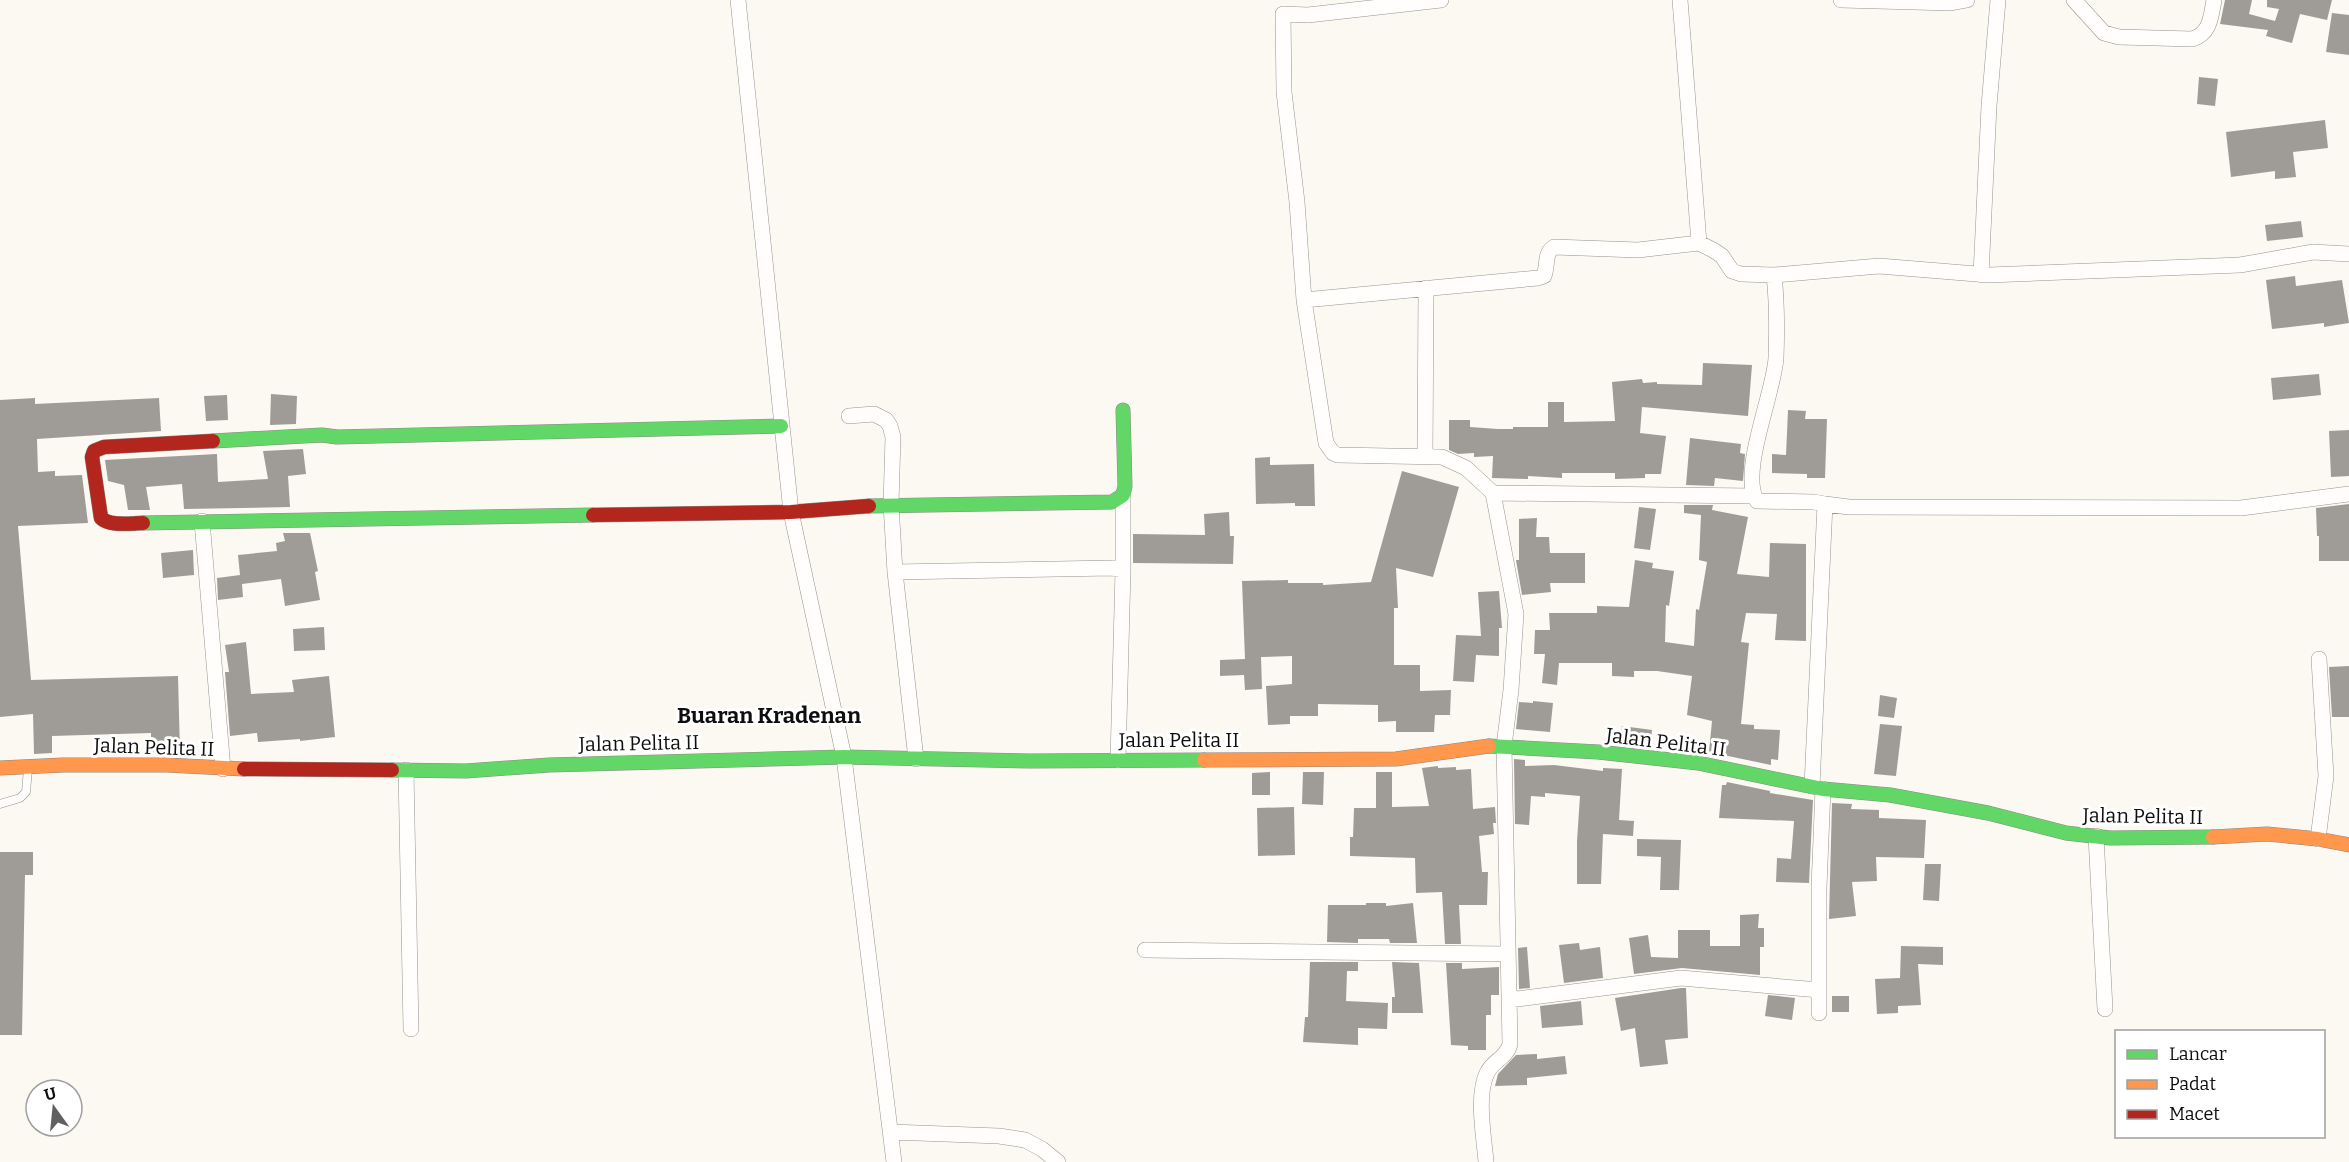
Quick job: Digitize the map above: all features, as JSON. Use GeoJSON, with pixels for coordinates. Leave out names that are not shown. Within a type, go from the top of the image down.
{"type":"FeatureCollection","features":[{"type":"Feature","properties":{"kind":"street"},"geometry":{"type":"LineString","coordinates":[[738,0],[791,512],[844,758],[894,1162]]}},
{"type":"Feature","properties":{"kind":"street"},"geometry":{"type":"LineString","coordinates":[[1441,0],[1308,15],[1283,7],[1284,92],[1297,202],[1304,300],[1324,436],[1329,447],[1338,454],[1442,457],[1466,468],[1493,493],[1516,614],[1511,690],[1504,746],[1509,1050],[1490,1066],[1482,1088],[1486,1162]]}},
{"type":"Feature","properties":{"kind":"street"},"geometry":{"type":"LineString","coordinates":[[1680,0],[1699,243]]}},
{"type":"Feature","properties":{"kind":"street"},"geometry":{"type":"LineString","coordinates":[[1841,0],[1951,3],[1967,0]]}},
{"type":"Feature","properties":{"kind":"street"},"geometry":{"type":"LineString","coordinates":[[1980,275],[1989,106],[1998,0]]}},
{"type":"Feature","properties":{"kind":"street"},"geometry":{"type":"LineString","coordinates":[[2074,0],[2104,33],[2119,38],[2192,39],[2201,36],[2206,31],[2214,0]]}},
{"type":"Feature","properties":{"kind":"street"},"geometry":{"type":"LineString","coordinates":[[1304,300],[1538,278],[1544,276],[1547,254],[1554,247],[1645,250],[1699,243],[1722,256],[1732,271],[1741,274],[1774,275],[1880,266],[1980,275],[2240,265],[2313,252],[2349,254]]}},
{"type":"Feature","properties":{"kind":"street"},"geometry":{"type":"LineString","coordinates":[[1774,275],[1776,360],[1756,446],[1752,488],[1757,501],[1814,502],[1849,507],[2241,508],[2349,494]]}},
{"type":"Feature","properties":{"kind":"street"},"geometry":{"type":"LineString","coordinates":[[1425,457],[1426,288]]}},
{"type":"Feature","properties":{"kind":"street"},"geometry":{"type":"LineString","coordinates":[[1118,760],[1125,486],[1124,410]]}},
{"type":"Feature","properties":{"kind":"street"},"geometry":{"type":"LineString","coordinates":[[849,416],[874,414],[886,420],[893,437],[891,504],[895,572],[916,759]]}},
{"type":"Feature","properties":{"kind":"street"},"geometry":{"type":"LineString","coordinates":[[781,426],[337,437],[322,435],[104,447],[93,451],[100,518],[105,522],[791,512],[891,504],[1101,504],[1112,502],[1123,495]]}},
{"type":"Feature","properties":{"kind":"street"},"geometry":{"type":"LineString","coordinates":[[1493,493],[1754,496]]}},
{"type":"Feature","properties":{"kind":"street"},"geometry":{"type":"LineString","coordinates":[[1820,1013],[1817,788],[1825,504]]}},
{"type":"Feature","properties":{"kind":"street"},"geometry":{"type":"LineString","coordinates":[[202,521],[223,769]]}},
{"type":"Feature","properties":{"kind":"street"},"geometry":{"type":"LineString","coordinates":[[895,572],[1123,570]]}},
{"type":"Feature","properties":{"kind":"street"},"geometry":{"type":"LineString","coordinates":[[2318,839],[2326,776],[2319,659]]}},
{"type":"Feature","properties":{"kind":"street","name":"Jalan Pelita II"},"geometry":{"type":"LineString","coordinates":[[0,768],[63,765],[167,765],[223,769],[466,771],[549,765],[844,758],[1396,759],[1496,745],[1598,752],[1698,763],[1817,788],[1890,795],[1988,813],[2066,833],[2096,836],[2202,838],[2267,834],[2318,839],[2349,845]]}},
{"type":"Feature","properties":{"kind":"street"},"geometry":{"type":"LineString","coordinates":[[406,770],[411,1029]]}},
{"type":"Feature","properties":{"kind":"street"},"geometry":{"type":"LineString","coordinates":[[2096,836],[2106,1009]]}},
{"type":"Feature","properties":{"kind":"street"},"geometry":{"type":"LineString","coordinates":[[1145,950],[1507,954]]}},
{"type":"Feature","properties":{"kind":"street"},"geometry":{"type":"LineString","coordinates":[[1509,1000],[1681,978],[1819,990]]}},
{"type":"Feature","properties":{"kind":"street"},"geometry":{"type":"LineString","coordinates":[[892,1138],[999,1136],[1025,1140],[1042,1149],[1058,1162]]}},
{"type":"Feature","properties":{"kind":"lane"},"geometry":{"type":"LineString","coordinates":[[0,804],[20,798],[26,792],[28,768]]}},
{"type":"Feature","properties":{"kind":"building"},"geometry":{"type":"Polygon","coordinates":[[[2225,0],[2252,0],[2249,14],[2275,21],[2279,9],[2267,7],[2267,0],[2332,0],[2327,20],[2300,14],[2292,43],[2266,36],[2268,30],[2220,24],[2225,0]]]}},
{"type":"Feature","properties":{"kind":"building"},"geometry":{"type":"Polygon","coordinates":[[[2332,13],[2349,15],[2349,55],[2326,52],[2332,13]]]}},
{"type":"Feature","properties":{"kind":"building"},"geometry":{"type":"Polygon","coordinates":[[[2199,77],[2218,79],[2215,106],[2197,104],[2199,77]]]}},
{"type":"Feature","properties":{"kind":"building"},"geometry":{"type":"Polygon","coordinates":[[[2325,120],[2328,148],[2293,152],[2296,177],[2275,179],[2275,171],[2231,177],[2226,132],[2325,120]]]}},
{"type":"Feature","properties":{"kind":"building"},"geometry":{"type":"Polygon","coordinates":[[[2301,221],[2303,237],[2267,241],[2265,225],[2301,221]]]}},
{"type":"Feature","properties":{"kind":"building"},"geometry":{"type":"Polygon","coordinates":[[[2295,276],[2296,286],[2342,280],[2349,323],[2324,327],[2324,323],[2272,329],[2266,280],[2295,276]]]}},
{"type":"Feature","properties":{"kind":"building"},"geometry":{"type":"Polygon","coordinates":[[[1703,363],[1752,365],[1748,416],[1642,407],[1640,433],[1666,436],[1661,474],[1645,474],[1645,478],[1615,479],[1615,473],[1562,473],[1562,478],[1528,476],[1528,479],[1492,478],[1493,456],[1474,457],[1474,453],[1458,454],[1449,450],[1449,420],[1470,420],[1470,427],[1498,429],[1548,427],[1548,402],[1564,402],[1564,422],[1615,421],[1612,382],[1642,379],[1643,383],[1702,385],[1703,363]]]}},
{"type":"Feature","properties":{"kind":"building"},"geometry":{"type":"Polygon","coordinates":[[[2319,374],[2321,395],[2273,400],[2271,378],[2319,374]]]}},
{"type":"Feature","properties":{"kind":"building"},"geometry":{"type":"Polygon","coordinates":[[[271,394],[297,396],[296,424],[270,425],[271,394]]]}},
{"type":"Feature","properties":{"kind":"building"},"geometry":{"type":"Polygon","coordinates":[[[227,395],[228,420],[206,421],[204,396],[227,395]]]}},
{"type":"Feature","properties":{"kind":"building"},"geometry":{"type":"Polygon","coordinates":[[[35,398],[35,404],[159,398],[161,431],[37,439],[38,472],[55,471],[55,476],[82,475],[88,523],[18,526],[31,680],[178,676],[180,752],[151,752],[151,733],[52,736],[52,753],[34,754],[33,714],[0,717],[0,400],[35,398]]]}},
{"type":"Feature","properties":{"kind":"building"},"geometry":{"type":"Polygon","coordinates":[[[1788,410],[1806,411],[1805,419],[1827,419],[1825,478],[1807,478],[1807,474],[1772,473],[1772,454],[1786,455],[1788,410]]]}},
{"type":"Feature","properties":{"kind":"building"},"geometry":{"type":"Polygon","coordinates":[[[2349,430],[2349,476],[2331,477],[2329,431],[2349,430]]]}},
{"type":"Feature","properties":{"kind":"building"},"geometry":{"type":"Polygon","coordinates":[[[1690,438],[1741,444],[1740,453],[1745,454],[1743,481],[1715,478],[1714,486],[1686,485],[1690,438]]]}},
{"type":"Feature","properties":{"kind":"building"},"geometry":{"type":"Polygon","coordinates":[[[303,449],[306,474],[288,476],[290,507],[184,509],[182,484],[146,487],[150,510],[128,510],[124,485],[108,481],[105,460],[217,454],[218,482],[268,479],[263,451],[303,449]]]}},
{"type":"Feature","properties":{"kind":"building"},"geometry":{"type":"Polygon","coordinates":[[[1270,457],[1270,465],[1314,464],[1315,506],[1295,506],[1295,503],[1256,504],[1255,458],[1270,457]]]}},
{"type":"Feature","properties":{"kind":"building"},"geometry":{"type":"Polygon","coordinates":[[[1402,471],[1459,487],[1433,577],[1396,568],[1398,608],[1394,608],[1394,665],[1420,665],[1420,691],[1451,690],[1450,715],[1435,715],[1434,732],[1396,732],[1396,721],[1378,722],[1378,705],[1318,704],[1318,716],[1290,716],[1290,724],[1268,725],[1266,686],[1292,684],[1292,656],[1261,657],[1262,689],[1245,690],[1244,675],[1220,676],[1220,660],[1245,659],[1242,581],[1288,580],[1288,583],[1323,583],[1323,585],[1371,582],[1402,471]]]}},
{"type":"Feature","properties":{"kind":"building"},"geometry":{"type":"Polygon","coordinates":[[[2349,504],[2349,561],[2319,561],[2316,508],[2349,504]]]}},
{"type":"Feature","properties":{"kind":"building"},"geometry":{"type":"Polygon","coordinates":[[[1684,505],[1713,505],[1712,510],[1748,517],[1737,574],[1769,577],[1770,543],[1806,544],[1806,641],[1775,640],[1777,614],[1746,613],[1741,642],[1749,643],[1741,724],[1754,725],[1754,729],[1780,730],[1778,760],[1771,759],[1771,765],[1709,752],[1712,721],[1687,715],[1692,676],[1657,671],[1634,671],[1634,677],[1612,676],[1612,663],[1559,663],[1557,685],[1542,683],[1545,654],[1534,654],[1535,630],[1550,630],[1549,613],[1597,613],[1597,606],[1629,607],[1635,560],[1653,563],[1652,568],[1674,571],[1669,606],[1666,605],[1665,642],[1694,646],[1696,609],[1699,610],[1707,562],[1699,560],[1701,515],[1684,513],[1684,505]]]}},
{"type":"Feature","properties":{"kind":"building"},"geometry":{"type":"Polygon","coordinates":[[[1639,507],[1656,509],[1650,550],[1634,548],[1639,507]]]}},
{"type":"Feature","properties":{"kind":"building"},"geometry":{"type":"Polygon","coordinates":[[[1229,512],[1230,536],[1234,536],[1233,564],[1133,563],[1133,534],[1205,535],[1204,514],[1229,512]]]}},
{"type":"Feature","properties":{"kind":"building"},"geometry":{"type":"Polygon","coordinates":[[[1537,518],[1536,537],[1549,537],[1550,553],[1585,553],[1585,583],[1550,583],[1551,592],[1522,595],[1516,560],[1519,560],[1519,519],[1537,518]]]}},
{"type":"Feature","properties":{"kind":"building"},"geometry":{"type":"Polygon","coordinates":[[[283,533],[310,533],[318,571],[315,572],[320,600],[285,606],[281,579],[242,584],[243,597],[218,600],[217,578],[240,575],[238,555],[277,551],[276,543],[285,541],[283,533]]]}},
{"type":"Feature","properties":{"kind":"building"},"geometry":{"type":"Polygon","coordinates":[[[193,550],[194,575],[163,578],[161,553],[193,550]]]}},
{"type":"Feature","properties":{"kind":"building"},"geometry":{"type":"Polygon","coordinates":[[[1499,591],[1502,628],[1499,628],[1499,656],[1476,655],[1474,682],[1453,681],[1456,635],[1481,636],[1478,592],[1499,591]]]}},
{"type":"Feature","properties":{"kind":"building"},"geometry":{"type":"Polygon","coordinates":[[[324,627],[325,650],[294,651],[293,629],[324,627]]]}},
{"type":"Feature","properties":{"kind":"building"},"geometry":{"type":"Polygon","coordinates":[[[246,642],[251,694],[294,692],[292,680],[329,676],[335,737],[258,742],[257,733],[230,736],[225,672],[229,672],[225,645],[246,642]]]}},
{"type":"Feature","properties":{"kind":"building"},"geometry":{"type":"Polygon","coordinates":[[[2349,666],[2349,717],[2332,717],[2329,667],[2349,666]]]}},
{"type":"Feature","properties":{"kind":"building"},"geometry":{"type":"Polygon","coordinates":[[[1880,695],[1897,698],[1894,718],[1878,716],[1880,695]]]}},
{"type":"Feature","properties":{"kind":"building"},"geometry":{"type":"Polygon","coordinates":[[[1533,701],[1553,703],[1550,732],[1516,729],[1519,702],[1533,703],[1533,701]]]}},
{"type":"Feature","properties":{"kind":"building"},"geometry":{"type":"Polygon","coordinates":[[[1880,724],[1902,726],[1896,776],[1874,774],[1880,724]]]}},
{"type":"Feature","properties":{"kind":"building"},"geometry":{"type":"Polygon","coordinates":[[[1622,726],[1652,730],[1650,745],[1620,742],[1622,726]]]}},
{"type":"Feature","properties":{"kind":"building"},"geometry":{"type":"Polygon","coordinates":[[[1514,759],[1525,760],[1525,766],[1554,765],[1603,771],[1603,768],[1622,769],[1619,820],[1634,821],[1633,836],[1603,834],[1601,884],[1577,884],[1580,796],[1545,793],[1545,797],[1531,796],[1529,825],[1515,824],[1514,759]]]}},
{"type":"Feature","properties":{"kind":"building"},"geometry":{"type":"Polygon","coordinates":[[[1438,766],[1438,768],[1456,767],[1456,770],[1471,769],[1473,809],[1495,807],[1494,834],[1479,836],[1482,872],[1488,872],[1487,905],[1459,905],[1461,944],[1445,944],[1442,892],[1416,893],[1415,858],[1350,856],[1354,808],[1376,808],[1376,772],[1392,772],[1392,807],[1429,806],[1422,768],[1438,766]]]}},
{"type":"Feature","properties":{"kind":"building"},"geometry":{"type":"Polygon","coordinates":[[[1270,772],[1270,795],[1252,795],[1252,773],[1270,772]]]}},
{"type":"Feature","properties":{"kind":"building"},"geometry":{"type":"Polygon","coordinates":[[[1303,772],[1324,772],[1323,805],[1302,804],[1303,772]]]}},
{"type":"Feature","properties":{"kind":"building"},"geometry":{"type":"Polygon","coordinates":[[[1727,782],[1770,791],[1770,793],[1813,800],[1809,883],[1776,882],[1777,858],[1791,859],[1794,821],[1719,818],[1722,785],[1726,785],[1727,782]]]}},
{"type":"Feature","properties":{"kind":"building"},"geometry":{"type":"Polygon","coordinates":[[[1832,803],[1852,804],[1851,809],[1879,810],[1879,818],[1926,820],[1924,858],[1876,857],[1877,881],[1852,882],[1856,916],[1829,919],[1832,803]]]}},
{"type":"Feature","properties":{"kind":"building"},"geometry":{"type":"Polygon","coordinates":[[[1294,807],[1295,855],[1258,856],[1257,808],[1294,807]]]}},
{"type":"Feature","properties":{"kind":"building"},"geometry":{"type":"Polygon","coordinates":[[[1637,839],[1681,840],[1679,890],[1660,890],[1661,857],[1637,856],[1637,839]]]}},
{"type":"Feature","properties":{"kind":"building"},"geometry":{"type":"Polygon","coordinates":[[[0,852],[33,852],[33,875],[25,875],[22,1035],[0,1035],[0,852]]]}},
{"type":"Feature","properties":{"kind":"building"},"geometry":{"type":"Polygon","coordinates":[[[1925,864],[1941,864],[1939,901],[1923,900],[1925,864]]]}},
{"type":"Feature","properties":{"kind":"building"},"geometry":{"type":"Polygon","coordinates":[[[1366,903],[1386,903],[1386,906],[1413,903],[1417,943],[1390,943],[1389,939],[1358,939],[1358,943],[1327,942],[1328,905],[1366,905],[1366,903]]]}},
{"type":"Feature","properties":{"kind":"building"},"geometry":{"type":"Polygon","coordinates":[[[1759,914],[1758,928],[1764,928],[1764,947],[1760,947],[1760,975],[1682,968],[1634,974],[1629,938],[1648,935],[1651,957],[1678,958],[1678,930],[1710,930],[1710,946],[1740,946],[1740,915],[1759,914]]]}},
{"type":"Feature","properties":{"kind":"building"},"geometry":{"type":"Polygon","coordinates":[[[1579,943],[1580,950],[1600,947],[1603,978],[1564,983],[1559,945],[1579,943]]]}},
{"type":"Feature","properties":{"kind":"building"},"geometry":{"type":"Polygon","coordinates":[[[1901,946],[1943,947],[1943,965],[1918,964],[1921,1005],[1898,1006],[1898,1013],[1877,1014],[1875,979],[1900,978],[1901,946]]]}},
{"type":"Feature","properties":{"kind":"building"},"geometry":{"type":"Polygon","coordinates":[[[1527,947],[1530,988],[1519,989],[1518,948],[1527,947]]]}},
{"type":"Feature","properties":{"kind":"building"},"geometry":{"type":"Polygon","coordinates":[[[1310,962],[1358,962],[1358,971],[1347,971],[1346,1001],[1388,1003],[1387,1029],[1358,1028],[1358,1045],[1303,1042],[1305,1017],[1308,1017],[1310,962]]]}},
{"type":"Feature","properties":{"kind":"building"},"geometry":{"type":"Polygon","coordinates":[[[1392,962],[1419,963],[1423,1013],[1392,1013],[1392,997],[1395,997],[1392,962]]]}},
{"type":"Feature","properties":{"kind":"building"},"geometry":{"type":"Polygon","coordinates":[[[1446,963],[1462,963],[1462,969],[1499,967],[1499,995],[1491,995],[1491,1015],[1486,1015],[1486,1050],[1468,1050],[1468,1046],[1451,1045],[1446,963]]]}},
{"type":"Feature","properties":{"kind":"building"},"geometry":{"type":"Polygon","coordinates":[[[1686,988],[1688,1038],[1665,1040],[1668,1064],[1640,1067],[1635,1028],[1621,1031],[1615,998],[1686,988]]]}},
{"type":"Feature","properties":{"kind":"building"},"geometry":{"type":"Polygon","coordinates":[[[1768,995],[1795,998],[1792,1020],[1765,1016],[1768,995]]]}},
{"type":"Feature","properties":{"kind":"building"},"geometry":{"type":"Polygon","coordinates":[[[1832,996],[1849,996],[1849,1012],[1832,1012],[1832,996]]]}},
{"type":"Feature","properties":{"kind":"building"},"geometry":{"type":"Polygon","coordinates":[[[1581,1001],[1583,1025],[1542,1028],[1540,1006],[1581,1001]]]}},
{"type":"Feature","properties":{"kind":"building"},"geometry":{"type":"Polygon","coordinates":[[[1537,1054],[1537,1059],[1565,1056],[1567,1074],[1527,1078],[1527,1085],[1495,1086],[1498,1074],[1516,1055],[1537,1054]]]}},
{"type":"Feature","properties":{"kind":"traffic: fast"},"geometry":{"type":"LineString","coordinates":[[869,506],[1112,502],[1123,495],[1125,486],[1123,410]]}},
{"type":"Feature","properties":{"kind":"traffic: fast"},"geometry":{"type":"LineString","coordinates":[[213,441],[322,435],[337,437],[781,426]]}},
{"type":"Feature","properties":{"kind":"traffic: fast"},"geometry":{"type":"LineString","coordinates":[[143,523],[593,515]]}},
{"type":"Feature","properties":{"kind":"traffic: fast"},"geometry":{"type":"LineString","coordinates":[[1489,746],[1598,752],[1698,763],[1823,789],[1890,795],[1988,813],[2066,833],[2110,838],[2213,837]]}},
{"type":"Feature","properties":{"kind":"traffic: fast"},"geometry":{"type":"LineString","coordinates":[[392,770],[466,771],[549,765],[844,757],[1030,761],[1204,760]]}},
{"type":"Feature","properties":{"kind":"traffic: slow"},"geometry":{"type":"LineString","coordinates":[[1204,760],[1396,759],[1489,746]]}},
{"type":"Feature","properties":{"kind":"traffic: slow"},"geometry":{"type":"LineString","coordinates":[[0,768],[63,765],[167,765],[244,769]]}},
{"type":"Feature","properties":{"kind":"traffic: slow"},"geometry":{"type":"LineString","coordinates":[[2213,837],[2267,834],[2318,839],[2349,845]]}},
{"type":"Feature","properties":{"kind":"traffic: jam"},"geometry":{"type":"LineString","coordinates":[[143,523],[115,524],[101,518],[92,457],[94,451],[104,447],[213,441]]}},
{"type":"Feature","properties":{"kind":"traffic: jam"},"geometry":{"type":"LineString","coordinates":[[593,515],[791,512],[869,506]]}},
{"type":"Feature","properties":{"kind":"traffic: jam"},"geometry":{"type":"LineString","coordinates":[[244,769],[392,770]]}},
{"type":"Feature","properties":{"kind":"district","name":"Buaran Kradenan"},"geometry":{"type":"Point","coordinates":[769,715]}}]}
